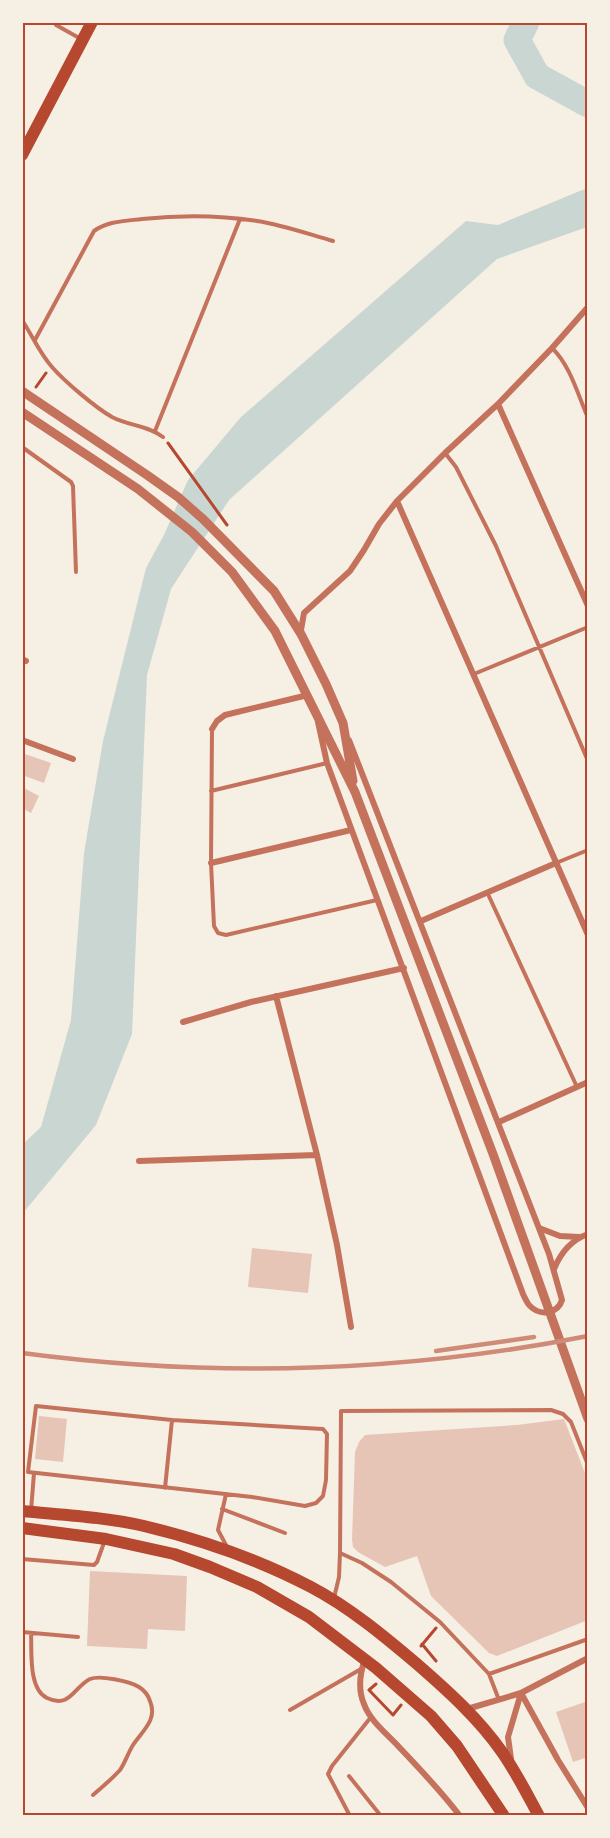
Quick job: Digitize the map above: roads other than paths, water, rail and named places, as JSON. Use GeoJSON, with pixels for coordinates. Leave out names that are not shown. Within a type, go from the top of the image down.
{"type":"FeatureCollection","features":[{"type":"Feature","properties":{"kind":"main road"},"geometry":{"type":"LineString","coordinates":[[22,155],[92,22]]}},
{"type":"Feature","properties":{"kind":"main road"},"geometry":{"type":"LineString","coordinates":[[27,1511],[79,1516],[141,1526],[228,1550],[272,1567],[312,1587],[381,1635],[466,1709],[502,1752],[539,1815]]}},
{"type":"Feature","properties":{"kind":"main road"},"geometry":{"type":"LineString","coordinates":[[22,1528],[106,1539],[174,1554],[257,1587],[309,1617],[363,1664],[431,1716],[457,1746],[504,1815]]}},
{"type":"Feature","properties":{"kind":"street"},"geometry":{"type":"LineString","coordinates":[[301,634],[301,620],[304,613],[350,571],[379,524],[397,501],[498,404],[588,307]]}},
{"type":"Feature","properties":{"kind":"street"},"geometry":{"type":"LineString","coordinates":[[22,390],[178,497],[274,591],[301,634],[343,723],[539,1228],[561,1291],[560,1305],[550,1312],[537,1311],[531,1307],[523,1294],[327,763],[318,729],[318,715]]}},
{"type":"Feature","properties":{"kind":"street"},"geometry":{"type":"LineString","coordinates":[[498,404],[588,606]]}},
{"type":"Feature","properties":{"kind":"street"},"geometry":{"type":"LineString","coordinates":[[22,412],[167,510],[232,572],[275,631],[356,792],[493,1154],[588,1419]]}},
{"type":"Feature","properties":{"kind":"street"},"geometry":{"type":"LineString","coordinates":[[397,501],[588,935]]}},
{"type":"Feature","properties":{"kind":"street"},"geometry":{"type":"LineString","coordinates":[[212,729],[225,715],[308,695]]}},
{"type":"Feature","properties":{"kind":"street"},"geometry":{"type":"LineString","coordinates":[[343,723],[356,792]]}},
{"type":"Feature","properties":{"kind":"street"},"geometry":{"type":"LineString","coordinates":[[22,740],[73,759]]}},
{"type":"Feature","properties":{"kind":"street"},"geometry":{"type":"LineString","coordinates":[[211,863],[351,830]]}},
{"type":"Feature","properties":{"kind":"street"},"geometry":{"type":"LineString","coordinates":[[421,921],[556,863]]}},
{"type":"Feature","properties":{"kind":"street"},"geometry":{"type":"LineString","coordinates":[[183,1022],[276,996],[404,968]]}},
{"type":"Feature","properties":{"kind":"street"},"geometry":{"type":"LineString","coordinates":[[276,996],[317,1155],[337,1245],[351,1327]]}},
{"type":"Feature","properties":{"kind":"street"},"geometry":{"type":"LineString","coordinates":[[499,1122],[588,1082]]}},
{"type":"Feature","properties":{"kind":"street"},"geometry":{"type":"LineString","coordinates":[[139,1161],[317,1155]]}},
{"type":"Feature","properties":{"kind":"street"},"geometry":{"type":"LineString","coordinates":[[539,1228],[568,1238],[588,1234]]}},
{"type":"Feature","properties":{"kind":"street"},"geometry":{"type":"LineString","coordinates":[[554,1269],[563,1250],[580,1237]]}},
{"type":"Feature","properties":{"kind":"street"},"geometry":{"type":"LineString","coordinates":[[466,1709],[522,1693],[588,1658]]}},
{"type":"Feature","properties":{"kind":"street"},"geometry":{"type":"LineString","coordinates":[[363,1664],[360,1689],[363,1704],[371,1717],[460,1815]]}},
{"type":"Feature","properties":{"kind":"street"},"geometry":{"type":"LineString","coordinates":[[518,1776],[510,1757],[508,1737],[522,1693]]}},
{"type":"Feature","properties":{"kind":"street"},"geometry":{"type":"LineString","coordinates":[[522,1693],[558,1760],[588,1808]]}},
{"type":"Feature","properties":{"kind":"lane"},"geometry":{"type":"LineString","coordinates":[[56,25],[83,40]]}},
{"type":"Feature","properties":{"kind":"lane"},"geometry":{"type":"LineString","coordinates":[[35,340],[94,231],[111,222],[200,216],[240,219],[258,221],[333,241]]}},
{"type":"Feature","properties":{"kind":"lane"},"geometry":{"type":"LineString","coordinates":[[154,431],[240,219]]}},
{"type":"Feature","properties":{"kind":"lane"},"geometry":{"type":"LineString","coordinates":[[22,320],[51,366],[68,383],[123,423],[143,427],[163,437]]}},
{"type":"Feature","properties":{"kind":"lane"},"geometry":{"type":"LineString","coordinates":[[552,348],[566,368],[588,418]]}},
{"type":"Feature","properties":{"kind":"lane"},"geometry":{"type":"LineString","coordinates":[[22,447],[71,482],[73,486],[76,573]]}},
{"type":"Feature","properties":{"kind":"lane"},"geometry":{"type":"LineString","coordinates":[[22,453],[28,450]]}},
{"type":"Feature","properties":{"kind":"lane"},"geometry":{"type":"LineString","coordinates":[[445,453],[456,467],[496,546],[588,761]]}},
{"type":"Feature","properties":{"kind":"lane"},"geometry":{"type":"LineString","coordinates":[[474,674],[588,627]]}},
{"type":"Feature","properties":{"kind":"lane"},"geometry":{"type":"LineString","coordinates":[[212,729],[211,863],[214,926],[218,933],[226,935],[377,900]]}},
{"type":"Feature","properties":{"kind":"lane"},"geometry":{"type":"LineString","coordinates":[[211,791],[327,763]]}},
{"type":"Feature","properties":{"kind":"lane"},"geometry":{"type":"LineString","coordinates":[[556,863],[588,850]]}},
{"type":"Feature","properties":{"kind":"lane"},"geometry":{"type":"LineString","coordinates":[[487,892],[577,1087]]}},
{"type":"Feature","properties":{"kind":"lane"},"geometry":{"type":"LineString","coordinates":[[36,1406],[172,1420],[322,1429],[327,1434],[326,1480],[323,1496],[316,1503],[305,1506],[252,1497],[28,1472],[36,1406]]}},
{"type":"Feature","properties":{"kind":"lane"},"geometry":{"type":"LineString","coordinates":[[334,1601],[339,1577],[340,1553],[341,1411],[550,1410],[563,1414],[571,1422],[588,1465]]}},
{"type":"Feature","properties":{"kind":"lane"},"geometry":{"type":"LineString","coordinates":[[165,1488],[172,1420]]}},
{"type":"Feature","properties":{"kind":"lane"},"geometry":{"type":"LineString","coordinates":[[27,1511],[34,1473]]}},
{"type":"Feature","properties":{"kind":"lane"},"geometry":{"type":"LineString","coordinates":[[226,1494],[218,1530],[228,1550]]}},
{"type":"Feature","properties":{"kind":"lane"},"geometry":{"type":"LineString","coordinates":[[222,1509],[285,1533]]}},
{"type":"Feature","properties":{"kind":"lane"},"geometry":{"type":"LineString","coordinates":[[22,1559],[94,1565],[98,1562],[106,1539]]}},
{"type":"Feature","properties":{"kind":"lane"},"geometry":{"type":"LineString","coordinates":[[340,1553],[362,1563],[392,1582],[440,1622],[489,1674],[499,1700]]}},
{"type":"Feature","properties":{"kind":"lane"},"geometry":{"type":"LineString","coordinates":[[22,1632],[78,1637]]}},
{"type":"Feature","properties":{"kind":"lane"},"geometry":{"type":"LineString","coordinates":[[31,1633],[34,1681],[40,1692],[47,1697],[53,1700],[66,1699],[74,1695],[88,1680],[101,1677],[135,1685],[146,1694],[150,1701],[152,1714],[148,1726],[132,1747],[121,1768],[93,1795]]}},
{"type":"Feature","properties":{"kind":"lane"},"geometry":{"type":"LineString","coordinates":[[489,1674],[588,1639]]}},
{"type":"Feature","properties":{"kind":"lane"},"geometry":{"type":"LineString","coordinates":[[290,1710],[363,1664]]}},
{"type":"Feature","properties":{"kind":"lane"},"geometry":{"type":"LineString","coordinates":[[350,1815],[328,1774],[371,1717]]}},
{"type":"Feature","properties":{"kind":"lane"},"geometry":{"type":"LineString","coordinates":[[350,1776],[381,1815]]}},
{"type":"Feature","properties":{"kind":"waterway"},"geometry":{"type":"LineString","coordinates":[[526,22],[517,40],[537,76],[588,104]]}},
{"type":"Feature","properties":{"kind":"railway"},"geometry":{"type":"LineString","coordinates":[[22,1353],[164,1366],[306,1368],[447,1358],[588,1336]]}},
{"type":"Feature","properties":{"kind":"railway"},"geometry":{"type":"LineString","coordinates":[[436,1351],[534,1337]]}}]}
